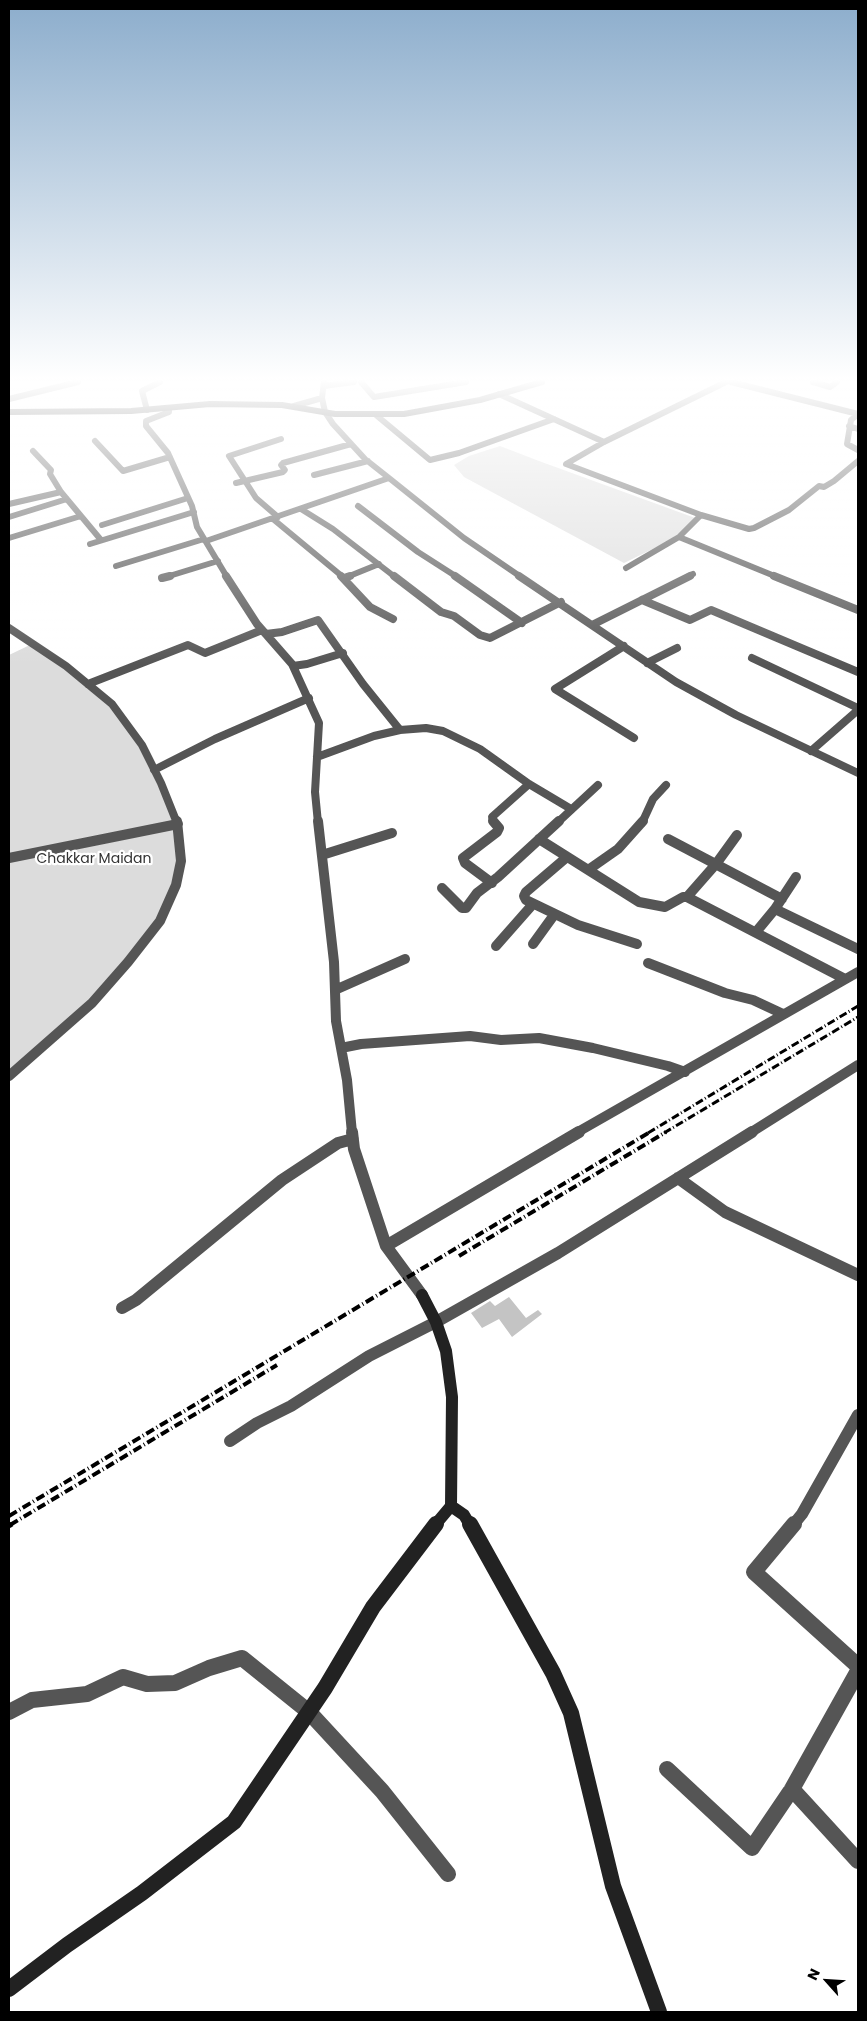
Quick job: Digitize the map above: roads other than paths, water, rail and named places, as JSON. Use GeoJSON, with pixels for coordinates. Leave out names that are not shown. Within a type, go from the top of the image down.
{"type":"FeatureCollection","features":[{"type":"Feature","properties":{"kind":"main road"},"geometry":{"type":"LineString","coordinates":[[9,1989],[67,1945],[142,1893],[234,1822],[309,1712],[373,1607],[420,1543],[451,1506],[452,1397],[446,1351],[436,1322],[422,1296]]}},
{"type":"Feature","properties":{"kind":"main road"},"geometry":{"type":"LineString","coordinates":[[451,1506],[464,1515],[486,1551],[553,1673],[571,1713],[613,1886],[659,2012]]}},
{"type":"Feature","properties":{"kind":"street"},"geometry":{"type":"LineString","coordinates":[[51,476],[61,492],[101,540]]}},
{"type":"Feature","properties":{"kind":"street"},"geometry":{"type":"LineString","coordinates":[[178,476],[194,512],[197,527],[236,592],[264,632],[293,666],[309,698],[318,723],[315,792],[326,904],[334,962],[336,1021],[347,1080],[354,1149],[386,1246],[422,1296]]}},
{"type":"Feature","properties":{"kind":"street"},"geometry":{"type":"LineString","coordinates":[[242,476],[259,501],[275,518],[344,578],[370,607],[393,619]]}},
{"type":"Feature","properties":{"kind":"street"},"geometry":{"type":"LineString","coordinates":[[236,483],[267,476]]}},
{"type":"Feature","properties":{"kind":"street"},"geometry":{"type":"LineString","coordinates":[[599,476],[701,515],[749,529],[789,510],[819,486],[824,487],[839,476]]}},
{"type":"Feature","properties":{"kind":"street"},"geometry":{"type":"LineString","coordinates":[[116,566],[275,518],[390,478],[464,538],[704,699],[858,774]]}},
{"type":"Feature","properties":{"kind":"street"},"geometry":{"type":"LineString","coordinates":[[9,504],[61,492]]}},
{"type":"Feature","properties":{"kind":"street"},"geometry":{"type":"LineString","coordinates":[[102,526],[188,498]]}},
{"type":"Feature","properties":{"kind":"street"},"geometry":{"type":"LineString","coordinates":[[9,517],[67,499]]}},
{"type":"Feature","properties":{"kind":"street"},"geometry":{"type":"LineString","coordinates":[[358,506],[418,552],[472,586],[522,623]]}},
{"type":"Feature","properties":{"kind":"street"},"geometry":{"type":"LineString","coordinates":[[301,509],[333,529],[442,612],[454,616],[480,635],[490,638],[496,636],[560,602]]}},
{"type":"Feature","properties":{"kind":"street"},"geometry":{"type":"LineString","coordinates":[[149,511],[154,524]]}},
{"type":"Feature","properties":{"kind":"street"},"geometry":{"type":"LineString","coordinates":[[90,544],[194,512]]}},
{"type":"Feature","properties":{"kind":"street"},"geometry":{"type":"LineString","coordinates":[[626,568],[679,537],[701,515]]}},
{"type":"Feature","properties":{"kind":"street"},"geometry":{"type":"LineString","coordinates":[[9,538],[81,516]]}},
{"type":"Feature","properties":{"kind":"street"},"geometry":{"type":"LineString","coordinates":[[679,537],[858,610]]}},
{"type":"Feature","properties":{"kind":"street"},"geometry":{"type":"LineString","coordinates":[[162,578],[218,561]]}},
{"type":"Feature","properties":{"kind":"street"},"geometry":{"type":"LineString","coordinates":[[344,578],[379,564]]}},
{"type":"Feature","properties":{"kind":"street"},"geometry":{"type":"LineString","coordinates":[[594,624],[693,574]]}},
{"type":"Feature","properties":{"kind":"street"},"geometry":{"type":"LineString","coordinates":[[642,600],[690,620],[711,610],[858,672]]}},
{"type":"Feature","properties":{"kind":"street"},"geometry":{"type":"LineString","coordinates":[[88,684],[188,645],[205,653],[264,632],[282,632],[318,620],[363,684],[400,730]]}},
{"type":"Feature","properties":{"kind":"street"},"geometry":{"type":"LineString","coordinates":[[9,629],[66,666],[112,704],[142,745],[178,824],[181,862],[176,885],[160,921],[128,962],[92,1003],[9,1076]]}},
{"type":"Feature","properties":{"kind":"street"},"geometry":{"type":"LineString","coordinates":[[624,646],[555,689],[634,738]]}},
{"type":"Feature","properties":{"kind":"street"},"geometry":{"type":"LineString","coordinates":[[647,662],[677,648]]}},
{"type":"Feature","properties":{"kind":"street"},"geometry":{"type":"LineString","coordinates":[[293,666],[308,664],[342,653]]}},
{"type":"Feature","properties":{"kind":"street"},"geometry":{"type":"LineString","coordinates":[[752,658],[858,709],[811,751]]}},
{"type":"Feature","properties":{"kind":"street"},"geometry":{"type":"LineString","coordinates":[[154,770],[215,739],[309,698]]}},
{"type":"Feature","properties":{"kind":"street"},"geometry":{"type":"LineString","coordinates":[[850,718],[858,722]]}},
{"type":"Feature","properties":{"kind":"street"},"geometry":{"type":"LineString","coordinates":[[317,757],[374,736],[400,730],[433,729],[452,734],[480,749],[529,784],[572,809]]}},
{"type":"Feature","properties":{"kind":"street"},"geometry":{"type":"LineString","coordinates":[[492,883],[465,863],[463,858],[497,832],[499,828],[492,822],[492,817],[529,784]]}},
{"type":"Feature","properties":{"kind":"street"},"geometry":{"type":"LineString","coordinates":[[442,888],[462,908],[466,908],[477,893],[492,883],[598,785]]}},
{"type":"Feature","properties":{"kind":"street"},"geometry":{"type":"LineString","coordinates":[[588,870],[618,849],[641,825],[654,799],[666,785]]}},
{"type":"Feature","properties":{"kind":"street"},"geometry":{"type":"LineString","coordinates":[[9,858],[178,824]]}},
{"type":"Feature","properties":{"kind":"street"},"geometry":{"type":"LineString","coordinates":[[322,855],[392,833]]}},
{"type":"Feature","properties":{"kind":"street"},"geometry":{"type":"LineString","coordinates":[[687,897],[716,864],[737,835]]}},
{"type":"Feature","properties":{"kind":"street"},"geometry":{"type":"LineString","coordinates":[[539,839],[639,902],[665,907],[683,897],[687,897],[845,979]]}},
{"type":"Feature","properties":{"kind":"street"},"geometry":{"type":"LineString","coordinates":[[668,839],[782,899]]}},
{"type":"Feature","properties":{"kind":"street"},"geometry":{"type":"LineString","coordinates":[[567,856],[526,892],[524,896],[526,900],[554,915],[637,944]]}},
{"type":"Feature","properties":{"kind":"street"},"geometry":{"type":"LineString","coordinates":[[756,932],[775,909],[796,877]]}},
{"type":"Feature","properties":{"kind":"street"},"geometry":{"type":"LineString","coordinates":[[496,946],[533,904]]}},
{"type":"Feature","properties":{"kind":"street"},"geometry":{"type":"LineString","coordinates":[[775,909],[858,949]]}},
{"type":"Feature","properties":{"kind":"street"},"geometry":{"type":"LineString","coordinates":[[533,944],[554,915]]}},
{"type":"Feature","properties":{"kind":"street"},"geometry":{"type":"LineString","coordinates":[[335,990],[405,959]]}},
{"type":"Feature","properties":{"kind":"street"},"geometry":{"type":"LineString","coordinates":[[648,963],[725,993],[753,1000],[783,1014]]}},
{"type":"Feature","properties":{"kind":"street"},"geometry":{"type":"LineString","coordinates":[[386,1246],[544,1151],[858,972]]}},
{"type":"Feature","properties":{"kind":"street"},"geometry":{"type":"LineString","coordinates":[[341,1048],[361,1044],[470,1036],[501,1040],[539,1038],[593,1048],[668,1066],[685,1072]]}},
{"type":"Feature","properties":{"kind":"street"},"geometry":{"type":"LineString","coordinates":[[230,1441],[257,1423],[291,1406],[369,1356],[436,1322],[558,1253],[858,1065]]}},
{"type":"Feature","properties":{"kind":"street"},"geometry":{"type":"LineString","coordinates":[[122,1308],[136,1300],[282,1180],[338,1143],[353,1139]]}},
{"type":"Feature","properties":{"kind":"street"},"geometry":{"type":"LineString","coordinates":[[678,1178],[725,1212],[858,1275]]}},
{"type":"Feature","properties":{"kind":"street"},"geometry":{"type":"LineString","coordinates":[[858,1416],[802,1514],[754,1572],[858,1666]]}},
{"type":"Feature","properties":{"kind":"street"},"geometry":{"type":"LineString","coordinates":[[9,1712],[32,1700],[87,1694],[123,1677],[147,1684],[174,1683],[242,1658],[309,1712],[382,1791],[448,1874]]}},
{"type":"Feature","properties":{"kind":"street"},"geometry":{"type":"LineString","coordinates":[[667,1769],[752,1848],[792,1789],[858,1672]]}},
{"type":"Feature","properties":{"kind":"street"},"geometry":{"type":"LineString","coordinates":[[792,1789],[858,1861]]}},
{"type":"Feature","properties":{"kind":"railway"},"geometry":{"type":"LineString","coordinates":[[648,1133],[858,1006]]}},
{"type":"Feature","properties":{"kind":"railway"},"geometry":{"type":"LineString","coordinates":[[664,1133],[858,1017]]}},
{"type":"Feature","properties":{"kind":"railway"},"geometry":{"type":"LineString","coordinates":[[9,1516],[650,1132]]}},
{"type":"Feature","properties":{"kind":"railway"},"geometry":{"type":"LineString","coordinates":[[459,1256],[666,1132]]}},
{"type":"Feature","properties":{"kind":"railway"},"geometry":{"type":"LineString","coordinates":[[10,1525],[277,1365]]}},
{"type":"Feature","properties":{"kind":"park label","name":"Chakkar Maidan"},"geometry":{"type":"Point","coordinates":[94,859]}}]}
